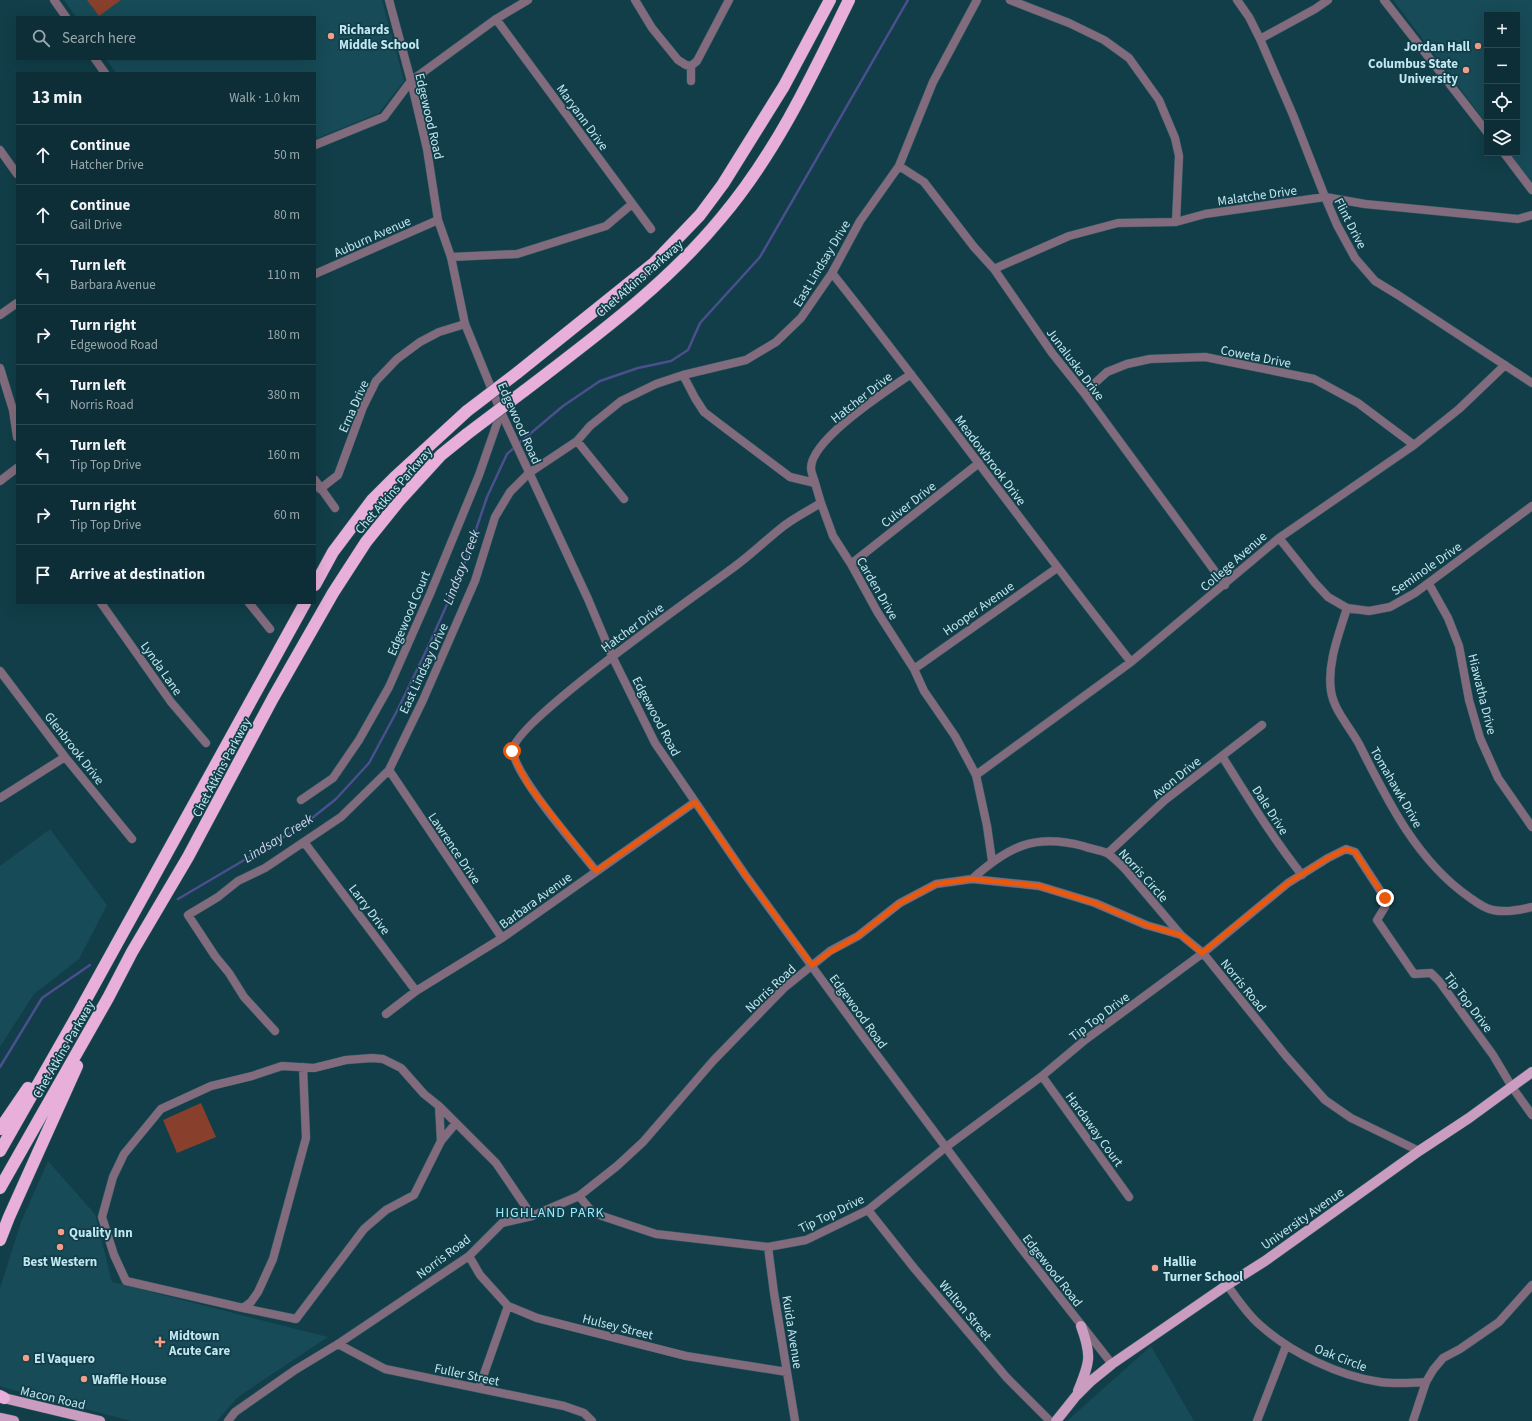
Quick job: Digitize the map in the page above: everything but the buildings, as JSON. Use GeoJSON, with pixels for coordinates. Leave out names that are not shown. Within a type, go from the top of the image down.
{"type":"FeatureCollection","features":[{"type":"Feature","properties":{"kind":"highway","name":"Chet Atkins Parkway"},"geometry":{"type":"LineString","coordinates":[[316,583],[333,552],[372,500],[394,478],[467,411],[517,373],[654,263],[700,215],[723,184],[784,86],[830,0]]}},
{"type":"Feature","properties":{"kind":"highway","name":"Chet Atkins Parkway"},"geometry":{"type":"LineString","coordinates":[[0,1188],[108,998],[132,952],[188,857],[273,698],[337,587],[366,542],[399,500],[441,455],[642,298],[693,250],[722,218],[747,184],[788,122],[849,0]]}},
{"type":"Feature","properties":{"kind":"highway","name":"Chet Atkins Parkway"},"geometry":{"type":"LineString","coordinates":[[0,1151],[78,1014],[304,604]]}},
{"type":"Feature","properties":{"kind":"highway"},"geometry":{"type":"LineString","coordinates":[[0,1240],[108,998]]}},
{"type":"Feature","properties":{"kind":"highway"},"geometry":{"type":"LineString","coordinates":[[0,1129],[78,1014]]}},
{"type":"Feature","properties":{"kind":"main road","name":"University Avenue"},"geometry":{"type":"LineString","coordinates":[[1056,1421],[1076,1396],[1091,1381],[1112,1364],[1227,1285],[1265,1261],[1532,1072]]}},
{"type":"Feature","properties":{"kind":"main road"},"geometry":{"type":"LineString","coordinates":[[1076,1396],[1088,1365],[1087,1343],[1081,1326]]}},
{"type":"Feature","properties":{"kind":"main road","name":"Macon Road"},"geometry":{"type":"LineString","coordinates":[[1,1397],[100,1421]]}},
{"type":"Feature","properties":{"kind":"main road"},"geometry":{"type":"LineString","coordinates":[[0,1418],[14,1421]]}},
{"type":"Feature","properties":{"kind":"street"},"geometry":{"type":"LineString","coordinates":[[54,0],[65,16]]}},
{"type":"Feature","properties":{"kind":"street","name":"Edgewood Road"},"geometry":{"type":"LineString","coordinates":[[388,0],[411,81],[427,149],[438,220],[451,257],[466,324],[501,412],[588,599],[612,656],[655,743],[746,876],[1021,1248],[1112,1364]]}},
{"type":"Feature","properties":{"kind":"street"},"geometry":{"type":"LineString","coordinates":[[316,145],[384,117],[411,81],[496,19],[528,0]]}},
{"type":"Feature","properties":{"kind":"street"},"geometry":{"type":"LineString","coordinates":[[635,0],[652,28],[678,60],[691,66]]}},
{"type":"Feature","properties":{"kind":"street"},"geometry":{"type":"LineString","coordinates":[[692,81],[691,66],[696,61],[729,0]]}},
{"type":"Feature","properties":{"kind":"street","name":"East Lindsay Drive"},"geometry":{"type":"LineString","coordinates":[[275,1031],[244,997],[188,915],[218,897],[238,881],[265,868],[341,817],[389,770],[423,700],[475,581],[495,517],[510,492],[529,473],[577,441],[590,426],[621,401],[656,384],[683,375],[746,360],[776,342],[801,318],[832,273],[860,221],[899,166],[933,82],[977,0]]}},
{"type":"Feature","properties":{"kind":"street"},"geometry":{"type":"LineString","coordinates":[[1010,0],[1069,23],[1104,40],[1129,58],[1159,100],[1175,138],[1178,156],[1176,222]]}},
{"type":"Feature","properties":{"kind":"street","name":"Flint Drive"},"geometry":{"type":"LineString","coordinates":[[1237,0],[1249,17],[1260,39],[1293,115],[1337,225],[1355,258],[1375,281],[1532,383]]}},
{"type":"Feature","properties":{"kind":"street"},"geometry":{"type":"LineString","coordinates":[[1260,39],[1315,9],[1328,0]]}},
{"type":"Feature","properties":{"kind":"street"},"geometry":{"type":"LineString","coordinates":[[1384,0],[1484,128]]}},
{"type":"Feature","properties":{"kind":"street","name":"Maryann Drive"},"geometry":{"type":"LineString","coordinates":[[496,19],[651,229]]}},
{"type":"Feature","properties":{"kind":"street"},"geometry":{"type":"LineString","coordinates":[[96,60],[104,72]]}},
{"type":"Feature","properties":{"kind":"street"},"geometry":{"type":"LineString","coordinates":[[0,150],[16,173]]}},
{"type":"Feature","properties":{"kind":"street"},"geometry":{"type":"LineString","coordinates":[[1506,156],[1532,190]]}},
{"type":"Feature","properties":{"kind":"street","name":"Junaluska Drive"},"geometry":{"type":"LineString","coordinates":[[899,166],[924,182],[974,247],[994,269],[1043,341],[1225,585]]}},
{"type":"Feature","properties":{"kind":"street","name":"Malatche Drive"},"geometry":{"type":"LineString","coordinates":[[994,269],[1069,236],[1118,223],[1176,222],[1205,214],[1325,197],[1364,204],[1518,219],[1532,215]]}},
{"type":"Feature","properties":{"kind":"street"},"geometry":{"type":"LineString","coordinates":[[451,257],[517,254],[606,226],[632,204]]}},
{"type":"Feature","properties":{"kind":"street","name":"Auburn Avenue"},"geometry":{"type":"LineString","coordinates":[[316,274],[438,220]]}},
{"type":"Feature","properties":{"kind":"street","name":"Meadowbrook Drive"},"geometry":{"type":"LineString","coordinates":[[832,273],[979,463],[1057,568],[1131,662]]}},
{"type":"Feature","properties":{"kind":"street"},"geometry":{"type":"LineString","coordinates":[[0,315],[16,304]]}},
{"type":"Feature","properties":{"kind":"street","name":"Erna Drive"},"geometry":{"type":"LineString","coordinates":[[320,489],[338,476],[363,407],[376,381],[397,359],[420,342],[439,332],[466,324]]}},
{"type":"Feature","properties":{"kind":"street","name":"Coweta Drive"},"geometry":{"type":"LineString","coordinates":[[1084,394],[1107,372],[1127,364],[1150,358],[1205,358],[1314,379],[1358,403],[1414,446]]}},
{"type":"Feature","properties":{"kind":"street","name":"College Avenue"},"geometry":{"type":"LineString","coordinates":[[976,775],[1131,662],[1225,585],[1279,538],[1414,446],[1459,409],[1505,365]]}},
{"type":"Feature","properties":{"kind":"street"},"geometry":{"type":"LineString","coordinates":[[0,368],[13,410],[16,430]]}},
{"type":"Feature","properties":{"kind":"street","name":"Hatcher Drive"},"geometry":{"type":"LineString","coordinates":[[815,483],[811,467],[819,447],[852,416],[911,374]]}},
{"type":"Feature","properties":{"kind":"street"},"geometry":{"type":"LineString","coordinates":[[683,375],[704,412],[790,477],[815,483]]}},
{"type":"Feature","properties":{"kind":"street","name":"Edgewood Court"},"geometry":{"type":"LineString","coordinates":[[302,800],[334,778],[359,740],[389,687],[430,594],[476,482],[501,412]]}},
{"type":"Feature","properties":{"kind":"street"},"geometry":{"type":"LineString","coordinates":[[577,441],[624,499]]}},
{"type":"Feature","properties":{"kind":"street","name":"Culver Drive"},"geometry":{"type":"LineString","coordinates":[[851,564],[979,463]]}},
{"type":"Feature","properties":{"kind":"street"},"geometry":{"type":"LineString","coordinates":[[0,481],[16,469]]}},
{"type":"Feature","properties":{"kind":"street"},"geometry":{"type":"LineString","coordinates":[[316,482],[335,508]]}},
{"type":"Feature","properties":{"kind":"street","name":"Carden Drive"},"geometry":{"type":"LineString","coordinates":[[815,483],[820,503],[833,536],[851,564],[878,613],[914,669],[924,690],[955,736],[976,775],[987,826],[992,861]]}},
{"type":"Feature","properties":{"kind":"street","name":"Hatcher Drive"},"geometry":{"type":"LineString","coordinates":[[596,871],[529,786],[512,751],[517,738],[542,713],[612,656],[739,564],[785,525],[820,503]]}},
{"type":"Feature","properties":{"kind":"street","name":"Seminole Drive"},"geometry":{"type":"LineString","coordinates":[[1279,538],[1328,597],[1347,608],[1369,611],[1390,608],[1416,593],[1531,509]]}},
{"type":"Feature","properties":{"kind":"street","name":"Hooper Avenue"},"geometry":{"type":"LineString","coordinates":[[914,669],[1057,568]]}},
{"type":"Feature","properties":{"kind":"street","name":"Hiawatha Drive"},"geometry":{"type":"LineString","coordinates":[[1429,584],[1448,618],[1458,646],[1469,700],[1480,738],[1498,778],[1532,827]]}},
{"type":"Feature","properties":{"kind":"street","name":"Lynda Lane"},"geometry":{"type":"LineString","coordinates":[[102,604],[171,702],[206,744]]}},
{"type":"Feature","properties":{"kind":"street"},"geometry":{"type":"LineString","coordinates":[[250,604],[270,629]]}},
{"type":"Feature","properties":{"kind":"street","name":"Tomahawk Drive"},"geometry":{"type":"LineString","coordinates":[[1347,608],[1333,658],[1331,691],[1344,723],[1358,742],[1396,813],[1417,845],[1439,872],[1454,887],[1464,894],[1492,910],[1517,911],[1532,907]]}},
{"type":"Feature","properties":{"kind":"street","name":"Glenbrook Drive"},"geometry":{"type":"LineString","coordinates":[[0,671],[65,757],[132,839]]}},
{"type":"Feature","properties":{"kind":"street","name":"Avon Drive"},"geometry":{"type":"LineString","coordinates":[[1108,853],[1165,800],[1262,725]]}},
{"type":"Feature","properties":{"kind":"street","name":"Dale Drive"},"geometry":{"type":"LineString","coordinates":[[1222,756],[1284,853],[1302,875]]}},
{"type":"Feature","properties":{"kind":"street"},"geometry":{"type":"LineString","coordinates":[[0,798],[65,757]]}},
{"type":"Feature","properties":{"kind":"street","name":"Lawrence Drive"},"geometry":{"type":"LineString","coordinates":[[389,770],[502,938]]}},
{"type":"Feature","properties":{"kind":"street","name":"Barbara Avenue"},"geometry":{"type":"LineString","coordinates":[[386,1014],[416,991],[502,938],[695,802]]}},
{"type":"Feature","properties":{"kind":"street","name":"Larry Drive"},"geometry":{"type":"LineString","coordinates":[[304,842],[416,991]]}},
{"type":"Feature","properties":{"kind":"street","name":"Norris Circle"},"geometry":{"type":"LineString","coordinates":[[972,879],[992,861],[1008,851],[1031,843],[1066,842],[1108,853],[1125,869],[1181,935]]}},
{"type":"Feature","properties":{"kind":"street","name":"Tip Top Drive"},"geometry":{"type":"LineString","coordinates":[[579,1196],[593,1213],[656,1234],[768,1247],[806,1240],[868,1210],[946,1147],[1042,1076],[1085,1040],[1202,953],[1288,883],[1328,858],[1346,849],[1355,852],[1385,898],[1385,907],[1377,920],[1414,974],[1431,973],[1439,981],[1493,1055],[1512,1087]]}},
{"type":"Feature","properties":{"kind":"street","name":"Norris Road"},"geometry":{"type":"LineString","coordinates":[[228,1421],[235,1412],[295,1370],[338,1344],[469,1256],[502,1223],[532,1216],[579,1196],[617,1166],[643,1142],[713,1061],[784,988],[812,965],[830,952],[858,936],[900,903],[936,884],[972,879],[1039,886],[1095,903],[1146,925],[1181,935],[1202,953],[1286,1056],[1325,1100],[1351,1118],[1419,1151]]}},
{"type":"Feature","properties":{"kind":"street"},"geometry":{"type":"LineString","coordinates":[[456,1123],[441,1141],[414,1195],[386,1210],[364,1229],[296,1318],[243,1308],[126,1281],[114,1255],[102,1217],[113,1177],[124,1154],[161,1109],[211,1086],[252,1076],[282,1066],[314,1068],[346,1060],[372,1058],[384,1059],[401,1068],[424,1094],[439,1106],[496,1162],[532,1216]]}},
{"type":"Feature","properties":{"kind":"street"},"geometry":{"type":"LineString","coordinates":[[243,1308],[251,1302],[258,1292],[272,1259],[306,1138],[303,1067]]}},
{"type":"Feature","properties":{"kind":"street","name":"Hardaway Court"},"geometry":{"type":"LineString","coordinates":[[1042,1076],[1129,1197]]}},
{"type":"Feature","properties":{"kind":"street"},"geometry":{"type":"LineString","coordinates":[[1512,1087],[1532,1115]]}},
{"type":"Feature","properties":{"kind":"street"},"geometry":{"type":"LineString","coordinates":[[439,1106],[441,1141]]}},
{"type":"Feature","properties":{"kind":"street","name":"Walton Street"},"geometry":{"type":"LineString","coordinates":[[868,1210],[914,1268],[1007,1378],[1050,1421]]}},
{"type":"Feature","properties":{"kind":"street","name":"Kuida Avenue"},"geometry":{"type":"LineString","coordinates":[[768,1247],[795,1421]]}},
{"type":"Feature","properties":{"kind":"street","name":"Hulsey Street"},"geometry":{"type":"LineString","coordinates":[[469,1256],[480,1274],[508,1306],[537,1318],[686,1356],[787,1372]]}},
{"type":"Feature","properties":{"kind":"street","name":"Oak Circle"},"geometry":{"type":"LineString","coordinates":[[1227,1285],[1258,1325],[1286,1346],[1325,1365],[1358,1378],[1404,1384],[1426,1382]]}},
{"type":"Feature","properties":{"kind":"street"},"geometry":{"type":"LineString","coordinates":[[1413,1421],[1426,1382],[1433,1370],[1443,1358],[1460,1349],[1499,1322],[1532,1285]]}},
{"type":"Feature","properties":{"kind":"street"},"geometry":{"type":"LineString","coordinates":[[479,1388],[508,1306]]}},
{"type":"Feature","properties":{"kind":"street","name":"Fuller Street"},"geometry":{"type":"LineString","coordinates":[[338,1344],[385,1368],[564,1406],[584,1413],[592,1421]]}},
{"type":"Feature","properties":{"kind":"street"},"geometry":{"type":"LineString","coordinates":[[1257,1421],[1286,1346]]}},
{"type":"Feature","properties":{"kind":"shaded area"},"geometry":{"type":"Polygon","coordinates":[[[64,0],[382,0],[404,81],[379,113],[316,139],[316,72],[115,72],[107,60],[316,60],[316,16],[75,16],[64,0]]]}},
{"type":"Feature","properties":{"kind":"shaded area"},"geometry":{"type":"Polygon","coordinates":[[[87,0],[121,0],[99,16],[87,0]]]}},
{"type":"Feature","properties":{"kind":"shaded area","name":"Columbus State University"},"geometry":{"type":"Polygon","coordinates":[[[1393,0],[1532,0],[1532,184],[1511,156],[1520,156],[1520,12],[1484,12],[1484,120],[1393,0]]]}},
{"type":"Feature","properties":{"kind":"shaded area"},"geometry":{"type":"Polygon","coordinates":[[[50,829],[107,905],[79,959],[34,994],[0,1047],[0,866],[50,829]]]}},
{"type":"Feature","properties":{"kind":"shaded area"},"geometry":{"type":"Polygon","coordinates":[[[201,1103],[216,1137],[177,1153],[163,1120],[201,1103]]]}},
{"type":"Feature","properties":{"kind":"shaded area"},"geometry":{"type":"Polygon","coordinates":[[[48,1161],[95,1214],[112,1282],[328,1337],[238,1397],[217,1421],[131,1421],[2,1387],[0,1385],[0,1288],[21,1222],[48,1161]]]}},
{"type":"Feature","properties":{"kind":"shaded area"},"geometry":{"type":"Polygon","coordinates":[[[1151,1346],[1194,1421],[1067,1421],[1151,1346]]]}},
{"type":"Feature","properties":{"kind":"waterway","name":"Lindsay Creek"},"geometry":{"type":"LineString","coordinates":[[518,444],[563,406],[600,381],[638,368],[671,361],[688,350],[700,323],[760,257],[908,0]]}},
{"type":"Feature","properties":{"kind":"waterway","name":"Lindsay Creek"},"geometry":{"type":"LineString","coordinates":[[178,899],[302,826],[336,799],[369,763],[398,709],[427,649],[462,571],[487,497],[507,454],[515,447]]}},
{"type":"Feature","properties":{"kind":"waterway","name":"Lindsay Creek"},"geometry":{"type":"LineString","coordinates":[[0,1067],[42,998],[90,965]]}},
{"type":"Feature","properties":{"kind":"place","name":"Richards Middle School"},"geometry":{"type":"Point","coordinates":[331,36]}},
{"type":"Feature","properties":{"kind":"place","name":"Jordan Hall"},"geometry":{"type":"Point","coordinates":[1478,46]}},
{"type":"Feature","properties":{"kind":"place","name":"Columbus State University"},"geometry":{"type":"Point","coordinates":[1466,70]}},
{"type":"Feature","properties":{"kind":"place","name":"Quality Inn"},"geometry":{"type":"Point","coordinates":[61,1232]}},
{"type":"Feature","properties":{"kind":"place","name":"Best Western"},"geometry":{"type":"Point","coordinates":[60,1247]}},
{"type":"Feature","properties":{"kind":"place","name":"Hallie Turner School"},"geometry":{"type":"Point","coordinates":[1155,1268]}},
{"type":"Feature","properties":{"kind":"place","name":"Midtown Acute Care"},"geometry":{"type":"Point","coordinates":[160,1342]}},
{"type":"Feature","properties":{"kind":"place","name":"El Vaquero"},"geometry":{"type":"Point","coordinates":[26,1358]}},
{"type":"Feature","properties":{"kind":"place","name":"Waffle House"},"geometry":{"type":"Point","coordinates":[84,1379]}},
{"type":"Feature","properties":{"kind":"district","name":"HIGHLAND PARK"},"geometry":{"type":"Point","coordinates":[550,1212]}},
{"type":"Feature","properties":{"kind":"route"},"geometry":{"type":"LineString","coordinates":[[512,751],[529,786],[596,871],[695,802],[746,876],[812,965],[830,952],[858,936],[900,903],[936,884],[972,879],[1039,886],[1095,903],[1146,925],[1181,935],[1202,953],[1288,883],[1328,858],[1346,849],[1355,852],[1385,898]]}}]}
